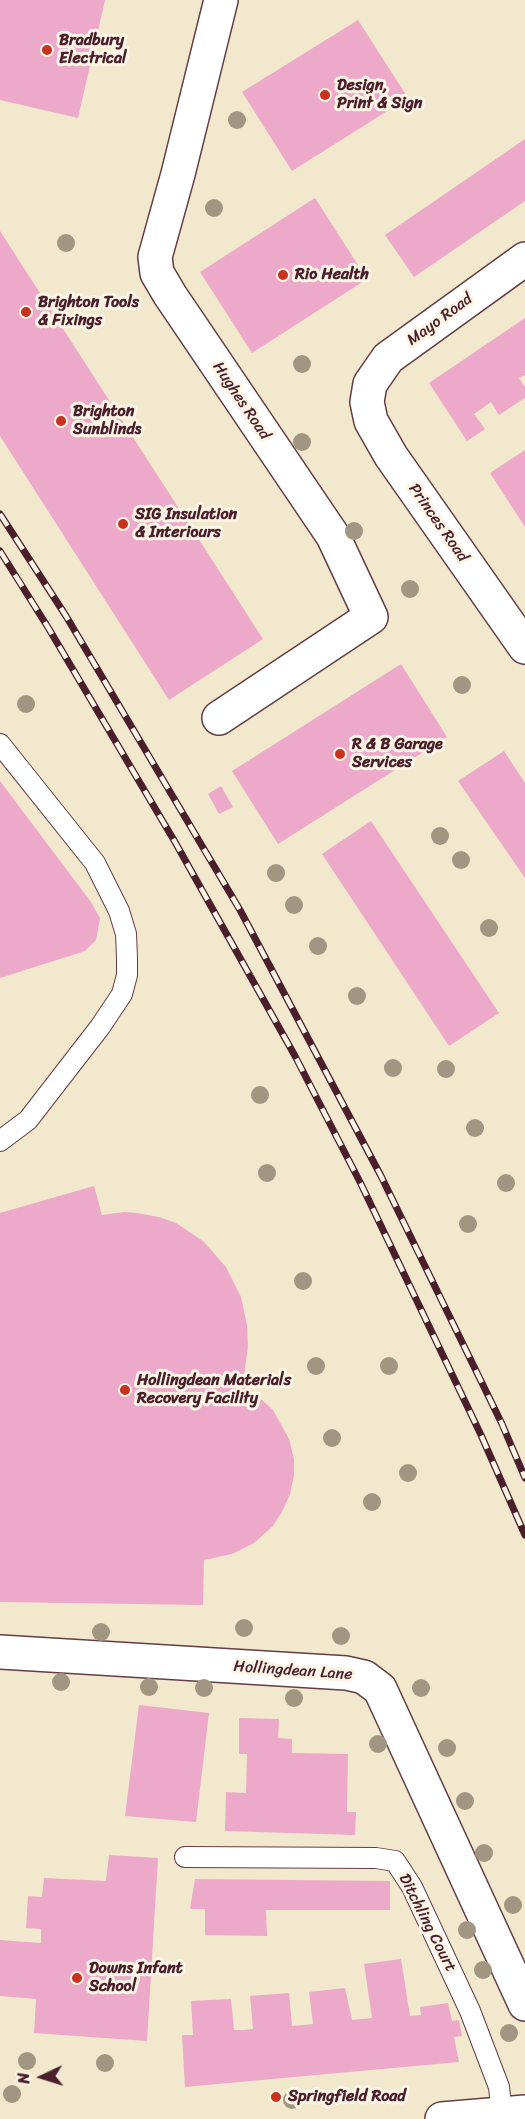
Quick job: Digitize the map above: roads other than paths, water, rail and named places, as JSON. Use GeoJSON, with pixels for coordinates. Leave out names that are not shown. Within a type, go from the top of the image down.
{"type":"FeatureCollection","features":[{"type":"Feature","properties":{"kind":"street","name":"Hughes Road"},"geometry":{"type":"LineString","coordinates":[[219,718],[371,616],[333,536],[170,295],[155,266],[157,247],[178,174],[221,0]]}},
{"type":"Feature","properties":{"kind":"street","name":"Mayo Road"},"geometry":{"type":"LineString","coordinates":[[368,391],[374,377],[388,358],[525,259]]}},
{"type":"Feature","properties":{"kind":"street","name":"Princes Road"},"geometry":{"type":"LineString","coordinates":[[368,391],[367,402],[371,421],[391,456],[525,647]]}},
{"type":"Feature","properties":{"kind":"street","name":"Hollingdean Lane"},"geometry":{"type":"LineString","coordinates":[[0,1652],[346,1673],[364,1677],[380,1689],[525,2004]]}},
{"type":"Feature","properties":{"kind":"street"},"geometry":{"type":"LineString","coordinates":[[442,2119],[513,2113]]}},
{"type":"Feature","properties":{"kind":"lane"},"geometry":{"type":"LineString","coordinates":[[0,744],[95,863],[119,911],[126,934],[127,975],[122,994],[100,1027],[28,1120],[0,1141]]}},
{"type":"Feature","properties":{"kind":"lane","name":"Ditchling Court"},"geometry":{"type":"LineString","coordinates":[[185,1857],[376,1858],[395,1861],[412,1887],[470,2011],[499,2087],[513,2113]]}},
{"type":"Feature","properties":{"kind":"railway"},"geometry":{"type":"LineString","coordinates":[[0,514],[66,616],[240,910],[381,1176],[502,1424],[525,1478]]}},
{"type":"Feature","properties":{"kind":"railway"},"geometry":{"type":"LineString","coordinates":[[0,551],[175,842],[295,1056],[361,1184],[481,1435],[525,1535]]}},
{"type":"Feature","properties":{"kind":"place","name":"Bradbury Electrical"},"geometry":{"type":"Point","coordinates":[47,50]}},
{"type":"Feature","properties":{"kind":"place","name":"Design, Print & Sign"},"geometry":{"type":"Point","coordinates":[325,95]}},
{"type":"Feature","properties":{"kind":"place","name":"Rio Health"},"geometry":{"type":"Point","coordinates":[283,275]}},
{"type":"Feature","properties":{"kind":"place","name":"Brighton Tools & Fixings"},"geometry":{"type":"Point","coordinates":[26,312]}},
{"type":"Feature","properties":{"kind":"place","name":"Brighton Sunblinds"},"geometry":{"type":"Point","coordinates":[61,421]}},
{"type":"Feature","properties":{"kind":"place","name":"SIG Insulation & Interiours"},"geometry":{"type":"Point","coordinates":[123,524]}},
{"type":"Feature","properties":{"kind":"place","name":"R & B Garage Services"},"geometry":{"type":"Point","coordinates":[340,754]}},
{"type":"Feature","properties":{"kind":"place","name":"Hollingdean Materials Recovery Facility"},"geometry":{"type":"Point","coordinates":[125,1390]}},
{"type":"Feature","properties":{"kind":"place","name":"Downs Infant School"},"geometry":{"type":"Point","coordinates":[77,1978]}},
{"type":"Feature","properties":{"kind":"place","name":"Springfield Road"},"geometry":{"type":"Point","coordinates":[276,2097]}}]}
